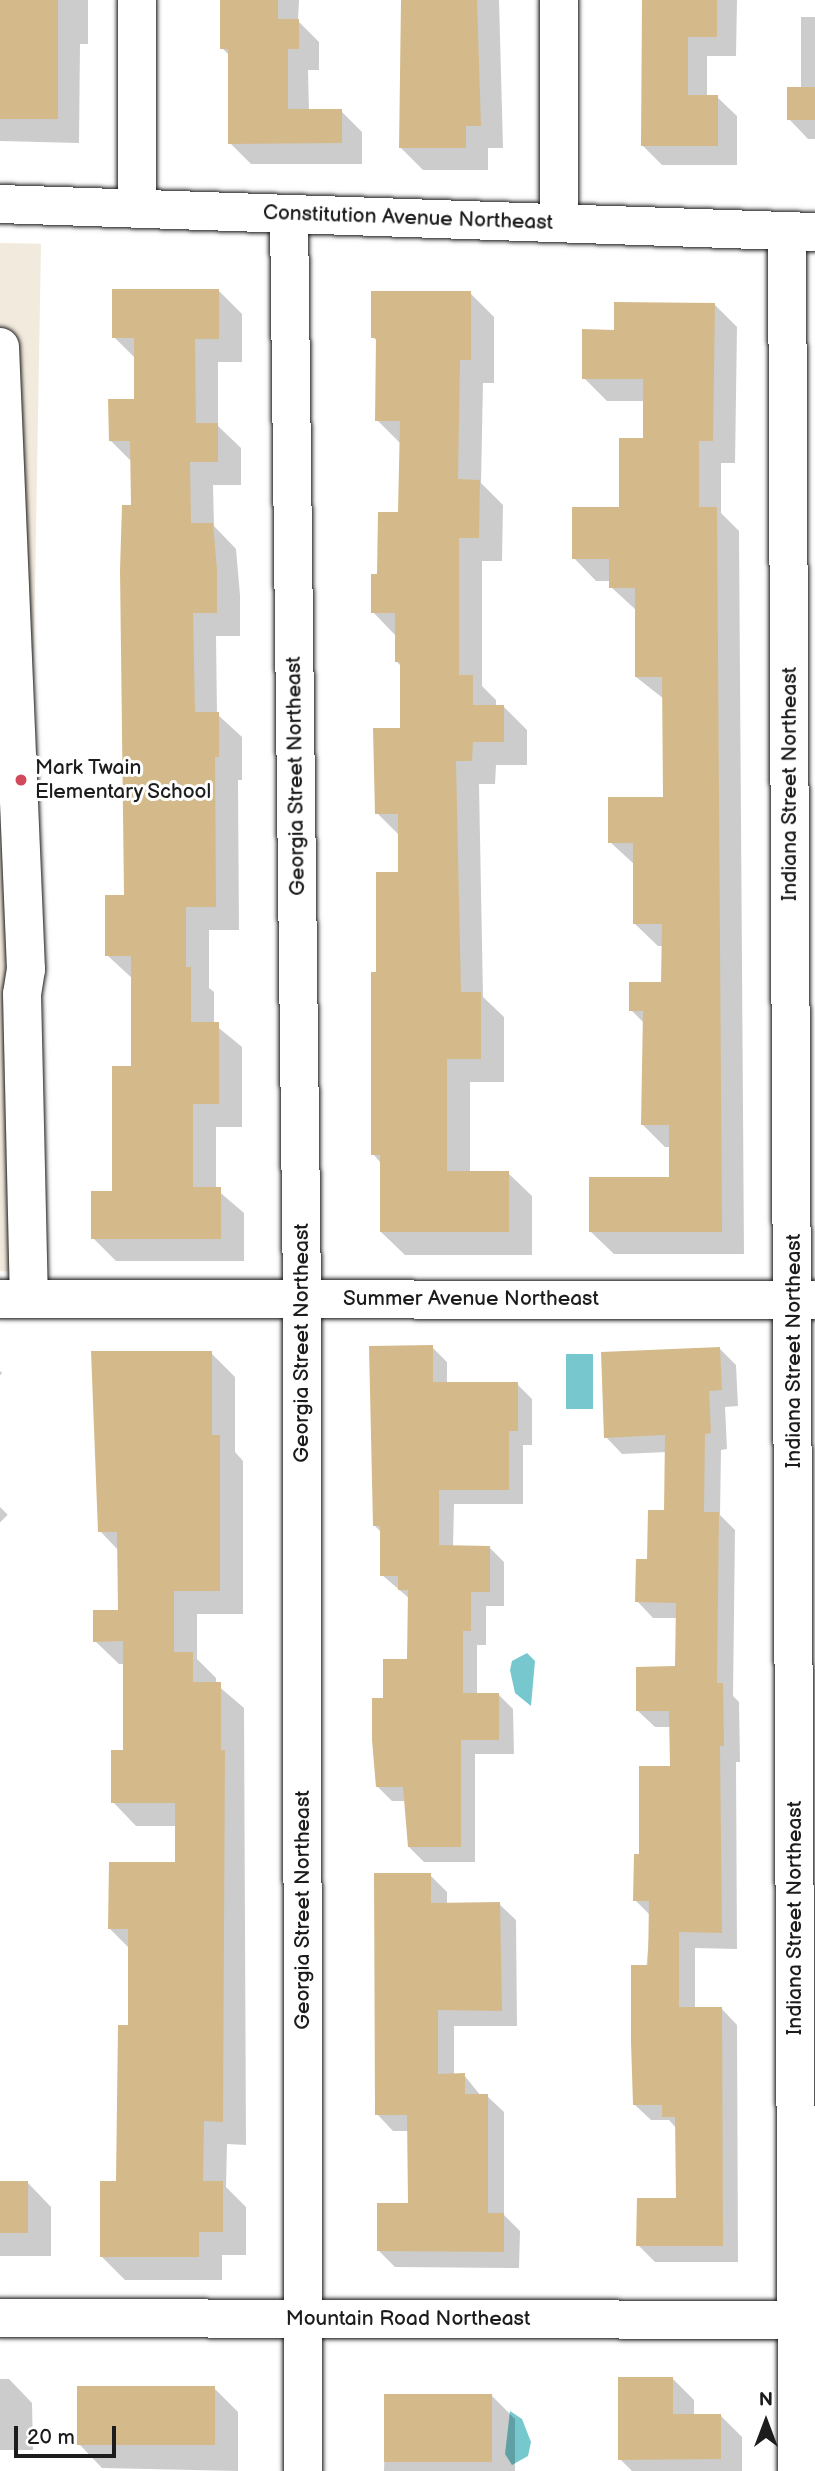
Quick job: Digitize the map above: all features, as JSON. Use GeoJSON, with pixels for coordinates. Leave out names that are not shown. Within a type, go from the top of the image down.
{"type":"FeatureCollection","features":[{"type":"Feature","properties":{"kind":"street"},"geometry":{"type":"LineString","coordinates":[[136,208],[137,0]]}},
{"type":"Feature","properties":{"kind":"street"},"geometry":{"type":"LineString","coordinates":[[559,0],[559,222]]}},
{"type":"Feature","properties":{"kind":"street","name":"Constitution Avenue Northeast"},"geometry":{"type":"LineString","coordinates":[[0,204],[801,232]]}},
{"type":"Feature","properties":{"kind":"street","name":"Georgia Street Northeast"},"geometry":{"type":"LineString","coordinates":[[289,214],[302,1299],[303,2471]]}},
{"type":"Feature","properties":{"kind":"street","name":"Indiana Street Northeast"},"geometry":{"type":"LineString","coordinates":[[797,2471],[806,2320],[801,232]]}},
{"type":"Feature","properties":{"kind":"street"},"geometry":{"type":"LineString","coordinates":[[0,347],[10,821],[15,1299]]}},
{"type":"Feature","properties":{"kind":"street","name":"Summer Avenue Northeast"},"geometry":{"type":"LineString","coordinates":[[15,1299],[804,1301]]}},
{"type":"Feature","properties":{"kind":"street","name":"Mountain Road Northeast"},"geometry":{"type":"LineString","coordinates":[[0,2318],[806,2320]]}},
{"type":"Feature","properties":{"kind":"shaded area","name":"Mark Twain Elementary School"},"geometry":{"type":"Polygon","coordinates":[[[0,243],[41,244],[23,1272],[0,1271],[0,243]]]}},
{"type":"Feature","properties":{"kind":"water"},"geometry":{"type":"Polygon","coordinates":[[[566,1354],[593,1354],[593,1409],[566,1409],[566,1354]]]}},
{"type":"Feature","properties":{"kind":"water"},"geometry":{"type":"Polygon","coordinates":[[[527,1653],[535,1661],[531,1706],[515,1693],[510,1670],[512,1661],[527,1653]]]}},
{"type":"Feature","properties":{"kind":"water"},"geometry":{"type":"Polygon","coordinates":[[[510,2411],[522,2419],[531,2442],[528,2456],[512,2465],[505,2454],[510,2411]]]}},
{"type":"Feature","properties":{"kind":"building"},"geometry":{"type":"Polygon","coordinates":[[[0,0],[58,0],[58,119],[0,119],[0,0]]]}},
{"type":"Feature","properties":{"kind":"building"},"geometry":{"type":"Polygon","coordinates":[[[220,0],[278,0],[278,19],[299,19],[299,49],[288,49],[288,109],[342,109],[342,143],[228,144],[228,49],[220,49],[220,0]]]}},
{"type":"Feature","properties":{"kind":"building"},"geometry":{"type":"Polygon","coordinates":[[[401,0],[477,0],[481,126],[466,126],[466,148],[399,148],[401,0]]]}},
{"type":"Feature","properties":{"kind":"building"},"geometry":{"type":"Polygon","coordinates":[[[642,0],[717,0],[717,37],[688,37],[688,95],[718,95],[718,146],[641,146],[642,0]]]}},
{"type":"Feature","properties":{"kind":"building"},"geometry":{"type":"Polygon","coordinates":[[[787,87],[815,87],[815,120],[787,120],[787,87]]]}},
{"type":"Feature","properties":{"kind":"building"},"geometry":{"type":"Polygon","coordinates":[[[112,289],[219,289],[219,339],[195,339],[196,423],[218,423],[218,462],[190,462],[191,523],[213,523],[217,570],[217,613],[193,613],[195,712],[219,712],[219,757],[215,757],[216,907],[186,907],[186,967],[191,967],[191,1022],[219,1022],[219,1104],[193,1104],[193,1187],[221,1187],[221,1239],[91,1239],[91,1191],[112,1191],[112,1066],[131,1066],[131,956],[105,956],[105,895],[124,895],[120,570],[122,505],[131,505],[130,441],[109,441],[108,399],[134,399],[134,338],[112,338],[112,289]]]}},
{"type":"Feature","properties":{"kind":"building"},"geometry":{"type":"Polygon","coordinates":[[[371,291],[471,291],[471,360],[460,360],[458,479],[480,480],[479,538],[459,538],[459,675],[473,675],[473,705],[504,705],[504,742],[473,742],[472,761],[456,761],[461,992],[481,992],[481,1059],[447,1059],[447,1171],[509,1171],[509,1232],[380,1232],[380,1155],[371,1155],[371,972],[376,972],[376,872],[398,872],[398,814],[375,814],[373,728],[400,728],[400,662],[395,662],[395,613],[371,613],[371,574],[377,574],[378,512],[398,512],[400,421],[375,421],[376,338],[371,338],[371,291]]]}},
{"type":"Feature","properties":{"kind":"building"},"geometry":{"type":"Polygon","coordinates":[[[614,302],[715,303],[713,441],[699,441],[699,507],[717,507],[722,1232],[589,1232],[589,1177],[669,1177],[669,1125],[641,1125],[643,1011],[629,1011],[629,982],[661,982],[662,924],[633,924],[633,843],[608,843],[608,797],[663,797],[662,677],[635,677],[635,588],[609,588],[609,559],[572,559],[572,507],[619,507],[619,438],[643,438],[643,379],[582,379],[582,329],[614,330],[614,302]]]}},
{"type":"Feature","properties":{"kind":"building"},"geometry":{"type":"Polygon","coordinates":[[[433,1345],[433,1382],[518,1382],[518,1431],[509,1431],[509,1490],[439,1490],[439,1545],[490,1546],[490,1592],[471,1592],[471,1631],[463,1631],[463,1693],[499,1693],[499,1740],[461,1740],[461,1847],[408,1847],[403,1787],[376,1787],[372,1740],[372,1698],[383,1698],[383,1659],[407,1659],[408,1590],[398,1590],[398,1576],[380,1576],[380,1526],[373,1526],[369,1346],[433,1345]]]}},
{"type":"Feature","properties":{"kind":"building"},"geometry":{"type":"Polygon","coordinates":[[[720,1347],[722,1390],[709,1391],[711,1433],[705,1434],[704,1512],[719,1512],[717,1683],[723,1683],[724,1746],[720,1746],[722,1933],[679,1932],[679,2007],[722,2007],[723,2246],[636,2246],[637,2198],[676,2198],[675,2117],[662,2117],[662,2105],[633,2105],[631,1965],[648,1965],[649,1901],[633,1901],[634,1854],[639,1854],[639,1766],[670,1766],[669,1711],[636,1711],[636,1667],[675,1666],[676,1603],[635,1602],[636,1559],[647,1559],[648,1510],[664,1510],[665,1435],[604,1438],[601,1352],[720,1347]]]}},
{"type":"Feature","properties":{"kind":"building"},"geometry":{"type":"Polygon","coordinates":[[[91,1351],[212,1351],[212,1435],[220,1435],[220,1591],[174,1591],[174,1652],[193,1652],[193,1682],[221,1682],[221,1750],[225,1750],[223,2122],[204,2121],[203,2181],[223,2181],[223,2232],[199,2232],[199,2257],[100,2257],[100,2181],[116,2181],[118,2025],[128,2025],[128,1929],[108,1929],[109,1862],[175,1862],[175,1803],[111,1803],[111,1750],[123,1750],[123,1641],[93,1642],[93,1610],[118,1610],[117,1532],[98,1532],[91,1351]]]}},
{"type":"Feature","properties":{"kind":"building"},"geometry":{"type":"Polygon","coordinates":[[[374,1873],[431,1873],[431,1903],[500,1902],[502,2011],[438,2010],[438,2074],[465,2073],[465,2094],[488,2094],[488,2213],[504,2213],[504,2252],[377,2251],[377,2203],[408,2203],[407,2115],[375,2115],[374,1873]]]}},
{"type":"Feature","properties":{"kind":"building"},"geometry":{"type":"Polygon","coordinates":[[[0,2181],[28,2181],[28,2233],[0,2233],[0,2181]]]}},
{"type":"Feature","properties":{"kind":"building"},"geometry":{"type":"Polygon","coordinates":[[[618,2377],[673,2377],[673,2414],[721,2414],[721,2459],[618,2460],[618,2377]]]}},
{"type":"Feature","properties":{"kind":"building"},"geometry":{"type":"Polygon","coordinates":[[[77,2386],[215,2386],[215,2445],[77,2445],[77,2386]]]}},
{"type":"Feature","properties":{"kind":"building"},"geometry":{"type":"Polygon","coordinates":[[[384,2394],[492,2394],[492,2462],[384,2462],[384,2394]]]}},
{"type":"Feature","properties":{"kind":"place","name":"Mark Twain Elementary School"},"geometry":{"type":"Point","coordinates":[21,780]}}]}
